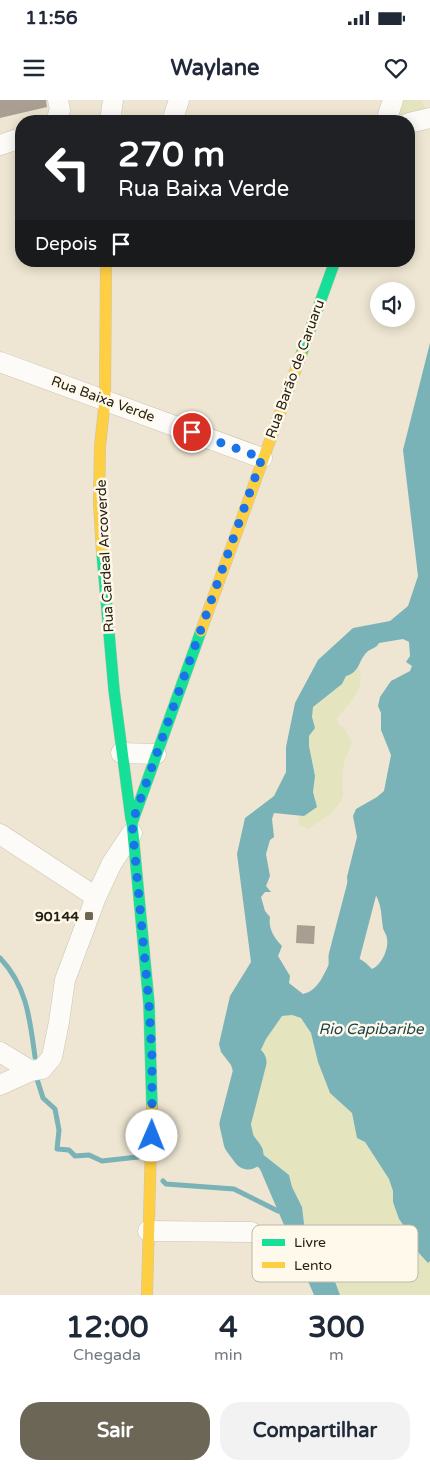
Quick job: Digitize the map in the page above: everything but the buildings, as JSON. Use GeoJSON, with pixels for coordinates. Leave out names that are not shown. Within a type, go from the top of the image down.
{"type":"FeatureCollection","features":[{"type":"Feature","properties":{"kind":"street"},"geometry":{"type":"LineString","coordinates":[[58,100],[60,110],[58,115]]}},
{"type":"Feature","properties":{"kind":"street"},"geometry":{"type":"LineString","coordinates":[[111,115],[113,100]]}},
{"type":"Feature","properties":{"kind":"street"},"geometry":{"type":"LineString","coordinates":[[174,115],[179,100]]}},
{"type":"Feature","properties":{"kind":"street"},"geometry":{"type":"LineString","coordinates":[[388,115],[393,100]]}},
{"type":"Feature","properties":{"kind":"street"},"geometry":{"type":"LineString","coordinates":[[415,121],[430,118]]}},
{"type":"Feature","properties":{"kind":"street"},"geometry":{"type":"LineString","coordinates":[[0,145],[15,140]]}},
{"type":"Feature","properties":{"kind":"street","name":"Rua Cardeal Arcoverde"},"geometry":{"type":"LineString","coordinates":[[106,267],[106,400],[100,446],[99,503],[103,574],[121,753],[132,828]]}},
{"type":"Feature","properties":{"kind":"street","name":"Rua Barão de Caruaru"},"geometry":{"type":"LineString","coordinates":[[147,1295],[152,1057],[149,1004],[132,828],[156,754],[333,267]]}},
{"type":"Feature","properties":{"kind":"street","name":"Rua Baixa Verde"},"geometry":{"type":"LineString","coordinates":[[0,362],[262,458]]}},
{"type":"Feature","properties":{"kind":"street"},"geometry":{"type":"LineString","coordinates":[[121,753],[156,754]]}},
{"type":"Feature","properties":{"kind":"street"},"geometry":{"type":"LineString","coordinates":[[0,1085],[31,1071],[42,1069],[52,1057],[65,980],[96,897],[112,863],[132,828]]}},
{"type":"Feature","properties":{"kind":"street"},"geometry":{"type":"LineString","coordinates":[[0,834],[96,897]]}},
{"type":"Feature","properties":{"kind":"street"},"geometry":{"type":"LineString","coordinates":[[0,1052],[31,1071]]}},
{"type":"Feature","properties":{"kind":"street"},"geometry":{"type":"LineString","coordinates":[[148,1231],[251,1232]]}},
{"type":"Feature","properties":{"kind":"green space"},"geometry":{"type":"Polygon","coordinates":[[[400,100],[421,100],[428,112],[402,115],[393,115],[400,100]]]}},
{"type":"Feature","properties":{"kind":"green space"},"geometry":{"type":"Polygon","coordinates":[[[359,668],[361,676],[358,689],[337,719],[338,724],[343,727],[352,742],[343,768],[342,799],[330,814],[308,829],[299,825],[298,815],[304,816],[316,800],[313,792],[315,776],[309,746],[309,736],[315,728],[312,717],[313,707],[342,684],[346,676],[359,668]]]}},
{"type":"Feature","properties":{"kind":"green space"},"geometry":{"type":"Polygon","coordinates":[[[292,1015],[301,1018],[311,1033],[318,1062],[330,1093],[352,1113],[354,1127],[389,1179],[393,1191],[393,1202],[403,1225],[304,1225],[302,1207],[292,1187],[289,1175],[260,1151],[251,1135],[249,1122],[250,1088],[258,1056],[266,1039],[282,1016],[292,1015]]]}},
{"type":"Feature","properties":{"kind":"green space"},"geometry":{"type":"Polygon","coordinates":[[[418,1252],[428,1262],[430,1261],[430,1295],[340,1295],[335,1282],[418,1282],[418,1252]]]}},
{"type":"Feature","properties":{"kind":"water","name":"Rio Capibaribe"},"geometry":{"type":"Polygon","coordinates":[[[430,343],[430,1261],[428,1263],[418,1252],[418,1225],[403,1225],[399,1219],[393,1202],[393,1191],[389,1179],[365,1142],[357,1138],[352,1113],[330,1093],[318,1062],[311,1033],[301,1018],[292,1015],[282,1016],[266,1039],[258,1056],[250,1088],[249,1122],[251,1135],[260,1152],[289,1175],[292,1187],[302,1207],[304,1225],[284,1225],[260,1169],[239,1148],[235,1120],[240,1108],[241,1096],[231,1065],[221,1052],[219,1044],[230,996],[251,962],[237,854],[245,818],[274,796],[286,772],[286,747],[295,703],[318,660],[353,628],[390,621],[408,606],[418,576],[403,450],[430,343]],[[403,639],[379,643],[363,656],[354,672],[346,676],[342,684],[313,707],[312,717],[315,728],[309,736],[309,746],[315,776],[313,792],[317,807],[304,816],[274,813],[272,819],[274,837],[270,840],[266,854],[270,876],[266,886],[271,892],[265,892],[261,897],[265,911],[270,917],[272,933],[282,946],[278,956],[290,976],[289,983],[303,994],[318,985],[332,959],[344,956],[354,957],[363,961],[372,969],[381,961],[386,952],[387,938],[383,928],[379,902],[375,894],[366,893],[361,907],[353,906],[350,911],[347,877],[357,837],[353,816],[356,809],[384,791],[391,755],[381,730],[381,713],[378,706],[380,697],[391,681],[410,671],[412,666],[406,662],[410,656],[409,642],[403,639]]]}},
{"type":"Feature","properties":{"kind":"water","name":"Rio Capibaribe"},"geometry":{"type":"Polygon","coordinates":[[[308,1282],[335,1282],[340,1295],[314,1295],[308,1282]]]}},
{"type":"Feature","properties":{"kind":"waterway","name":"Rio Capibaribe"},"geometry":{"type":"LineString","coordinates":[[345,997],[344,957],[368,865]]}},
{"type":"Feature","properties":{"kind":"waterway"},"geometry":{"type":"LineString","coordinates":[[0,958],[9,969],[22,992],[29,1017],[35,1057]]}},
{"type":"Feature","properties":{"kind":"waterway"},"geometry":{"type":"LineString","coordinates":[[248,1154],[239,1142],[235,1124],[251,1062]]}},
{"type":"Feature","properties":{"kind":"waterway"},"geometry":{"type":"LineString","coordinates":[[37,1079],[43,1098],[55,1109],[59,1130],[57,1149],[69,1150],[75,1156],[89,1155],[102,1161],[138,1157]]}},
{"type":"Feature","properties":{"kind":"waterway"},"geometry":{"type":"LineString","coordinates":[[163,1181],[166,1184],[234,1189],[278,1211],[284,1211]]}},
{"type":"Feature","properties":{"kind":"traffic: fast"},"geometry":{"type":"LineString","coordinates":[[301,355],[333,267]]}},
{"type":"Feature","properties":{"kind":"traffic: fast"},"geometry":{"type":"LineString","coordinates":[[102,553],[114,690],[131,819]]}},
{"type":"Feature","properties":{"kind":"traffic: fast"},"geometry":{"type":"LineString","coordinates":[[152,1107],[149,1004],[132,823],[201,631]]}},
{"type":"Feature","properties":{"kind":"traffic: slow"},"geometry":{"type":"LineString","coordinates":[[102,553],[99,503],[100,446],[105,400],[106,267]]}},
{"type":"Feature","properties":{"kind":"traffic: slow"},"geometry":{"type":"LineString","coordinates":[[201,631],[301,355]]}},
{"type":"Feature","properties":{"kind":"traffic: slow"},"geometry":{"type":"LineString","coordinates":[[147,1295],[152,1107]]}},
{"type":"Feature","properties":{"kind":"place","name":"90144"},"geometry":{"type":"Point","coordinates":[89,916]}},
{"type":"Feature","properties":{"kind":"route"},"geometry":{"type":"LineString","coordinates":[[152,1136],[152,1057],[149,1004],[132,823],[262,458],[192,432]]}}]}
